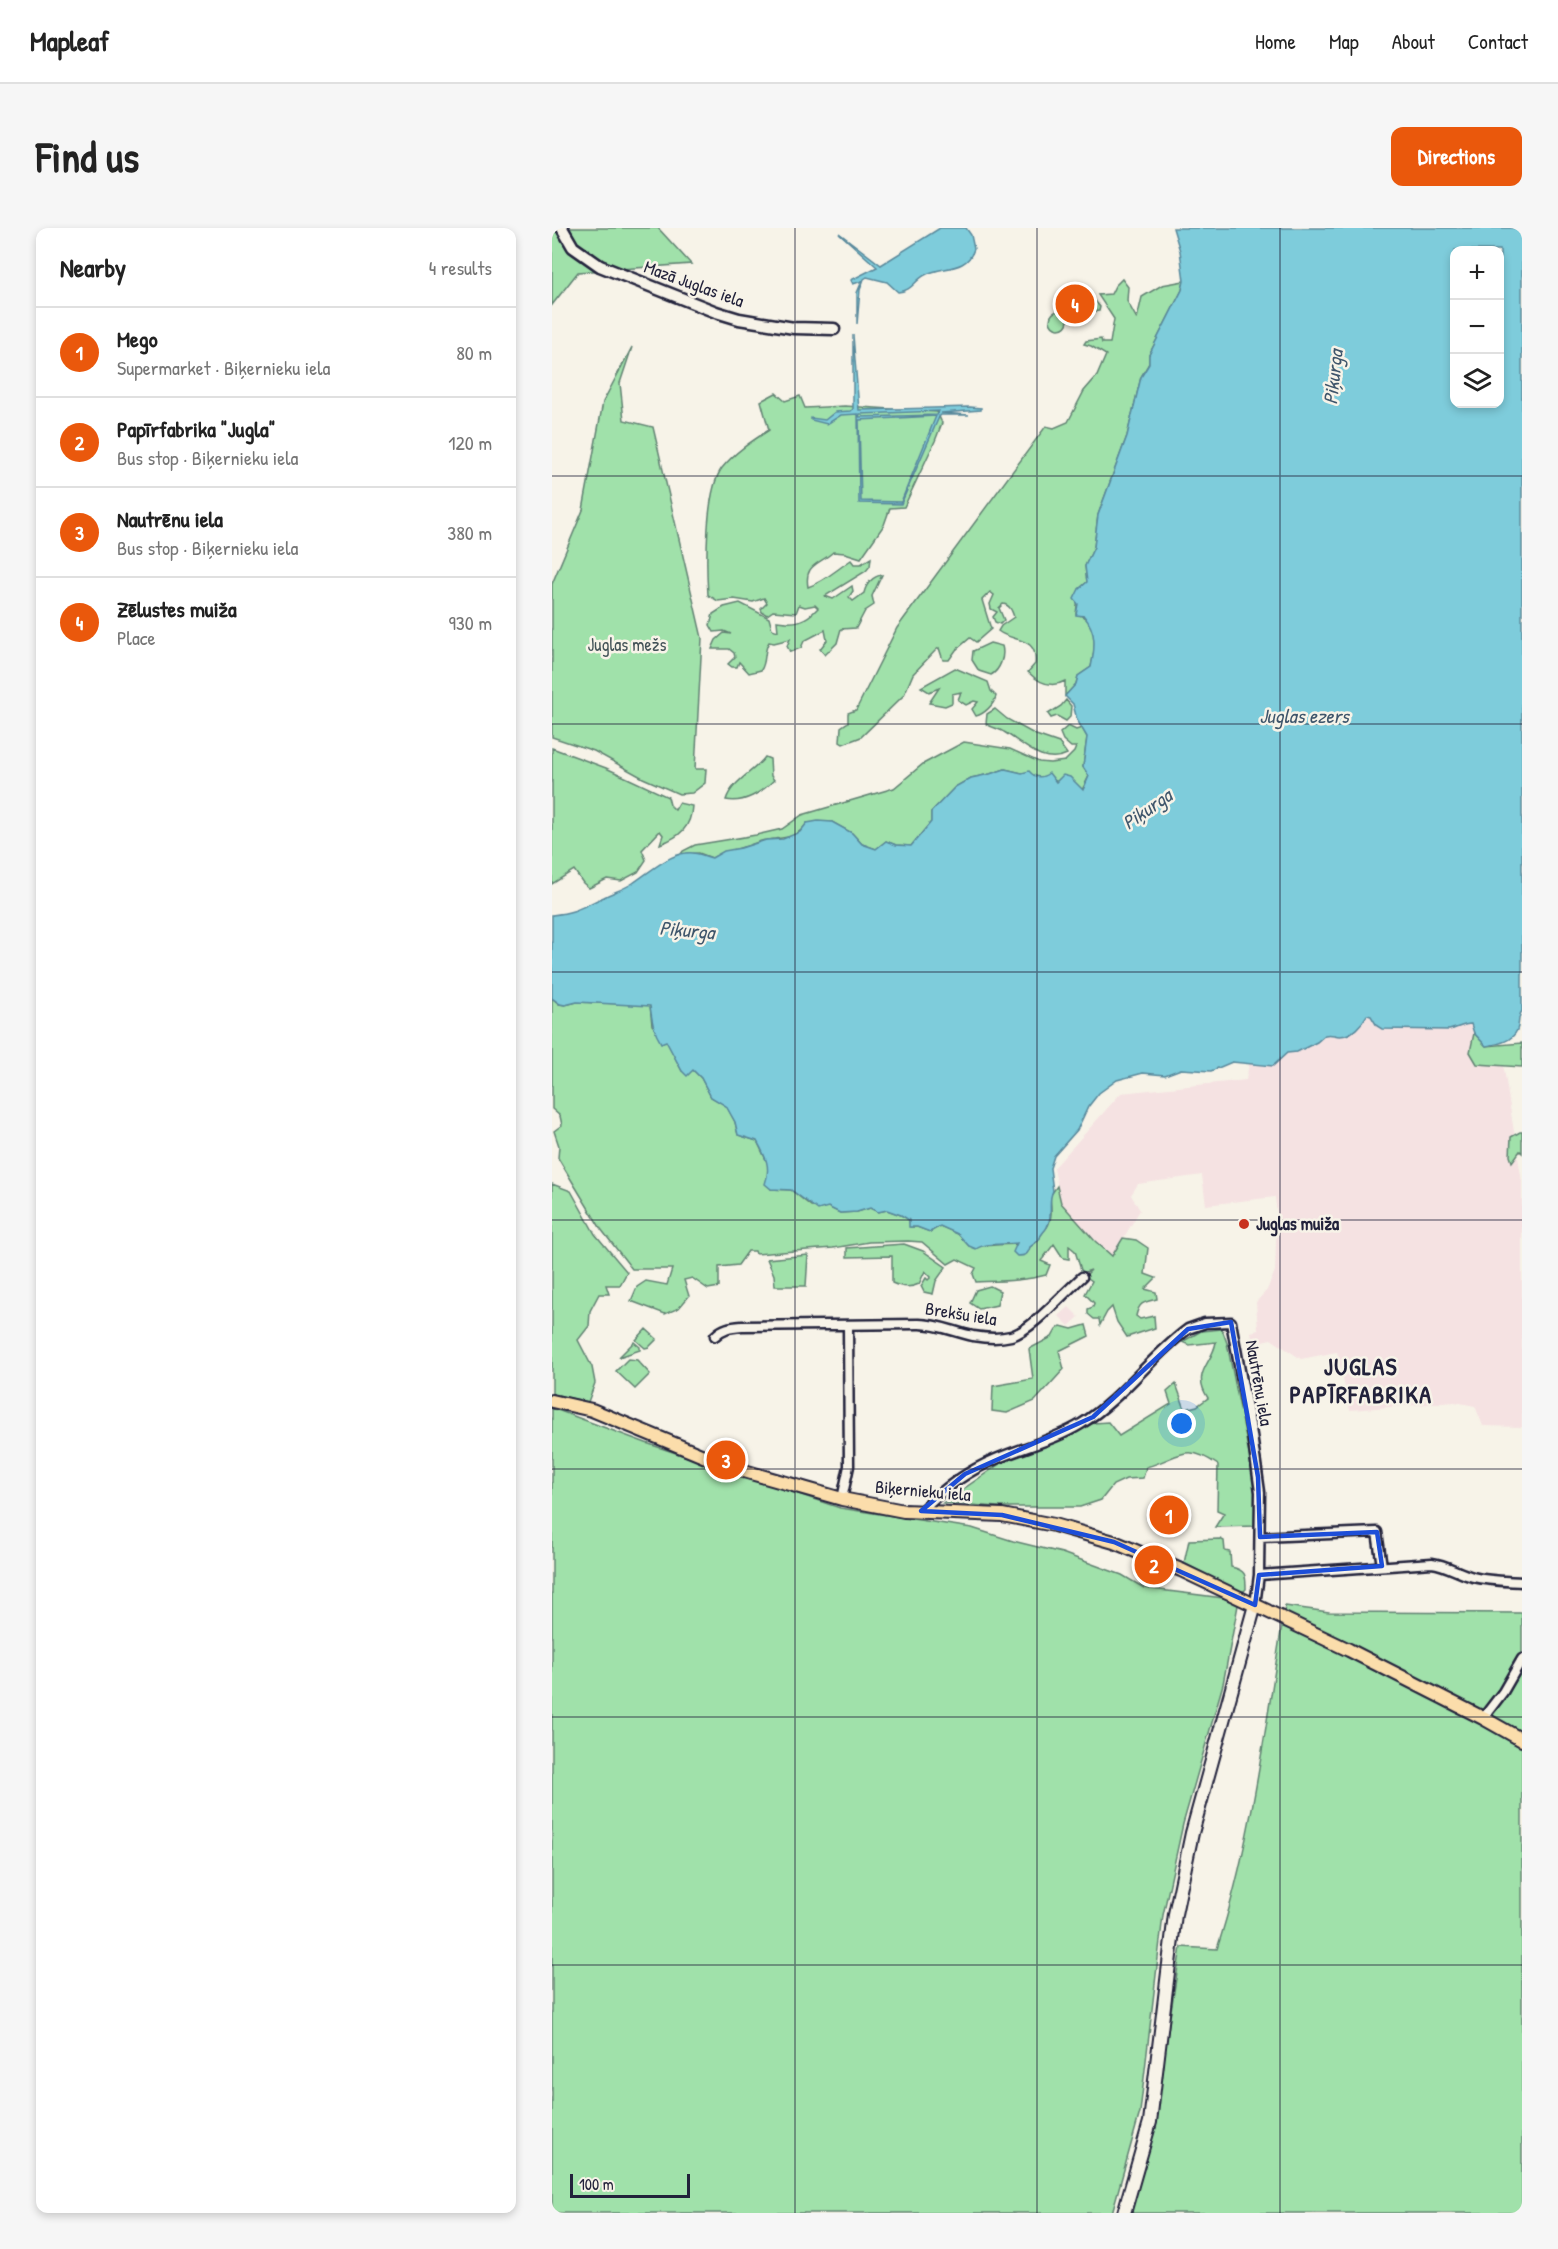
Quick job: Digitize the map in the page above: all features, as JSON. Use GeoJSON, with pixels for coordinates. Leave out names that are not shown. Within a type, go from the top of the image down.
{"type":"FeatureCollection","features":[{"type":"Feature","properties":{"kind":"main road","name":"Biķernieku iela"},"geometry":{"type":"LineString","coordinates":[[552,1401],[592,1410],[730,1467],[842,1499],[880,1508],[1002,1515],[1054,1525],[1114,1542],[1255,1605],[1483,1718],[1522,1740]]}},
{"type":"Feature","properties":{"kind":"main road"},"geometry":{"type":"LineString","coordinates":[[1124,2213],[1150,2122],[1171,1939],[1192,1833],[1255,1605]]}},
{"type":"Feature","properties":{"kind":"street","name":"Mazā Juglas iela"},"geometry":{"type":"LineString","coordinates":[[562,228],[573,247],[600,266],[716,312],[739,319],[794,328],[834,329]]}},
{"type":"Feature","properties":{"kind":"street","name":"Brekšu iela"},"geometry":{"type":"LineString","coordinates":[[715,1336],[720,1330],[728,1327],[931,1324],[987,1338],[1013,1336],[1029,1326],[1082,1277]]}},
{"type":"Feature","properties":{"kind":"street","name":"Nautrēnu iela"},"geometry":{"type":"LineString","coordinates":[[921,1511],[965,1474],[1072,1429],[1093,1417],[1188,1329],[1205,1323],[1231,1322],[1258,1477],[1260,1537],[1255,1605]]}},
{"type":"Feature","properties":{"kind":"street"},"geometry":{"type":"LineString","coordinates":[[842,1499],[849,1466],[848,1326]]}},
{"type":"Feature","properties":{"kind":"street"},"geometry":{"type":"LineString","coordinates":[[1260,1537],[1377,1532],[1382,1566]]}},
{"type":"Feature","properties":{"kind":"street"},"geometry":{"type":"LineString","coordinates":[[1259,1575],[1443,1564],[1470,1576],[1522,1582]]}},
{"type":"Feature","properties":{"kind":"street"},"geometry":{"type":"LineString","coordinates":[[1483,1718],[1503,1692],[1522,1659]]}},
{"type":"Feature","properties":{"kind":"highlighted area"},"geometry":{"type":"Polygon","coordinates":[[[1231,1322],[1258,1477],[1260,1537],[1377,1532],[1382,1566],[1259,1575],[1255,1605],[1114,1542],[1002,1515],[921,1511],[965,1474],[1093,1417],[1188,1329],[1231,1322]]]}},
{"type":"Feature","properties":{"kind":"shaded area"},"geometry":{"type":"Polygon","coordinates":[[[1367,1015],[1371,1016],[1377,1026],[1471,1024],[1474,1033],[1486,1046],[1500,1044],[1522,1182],[1522,1427],[1483,1426],[1475,1406],[1455,1402],[1350,1410],[1337,1352],[1301,1359],[1271,1339],[1253,1343],[1251,1332],[1258,1330],[1256,1302],[1267,1290],[1275,1271],[1277,1215],[1275,1197],[1206,1205],[1202,1175],[1138,1184],[1131,1195],[1140,1210],[1113,1256],[1095,1241],[1061,1203],[1054,1168],[1121,1093],[1246,1080],[1249,1064],[1263,1063],[1273,1066],[1287,1053],[1317,1042],[1325,1035],[1342,1036],[1351,1032],[1367,1015]]]}},
{"type":"Feature","properties":{"kind":"shaded area"},"geometry":{"type":"Polygon","coordinates":[[[1069,1307],[1079,1317],[1069,1326],[1059,1316],[1069,1307]]]}},
{"type":"Feature","properties":{"kind":"green space"},"geometry":{"type":"Polygon","coordinates":[[[564,228],[658,228],[691,264],[578,272],[552,305],[552,232],[564,228]]]}},
{"type":"Feature","properties":{"kind":"green space"},"geometry":{"type":"Polygon","coordinates":[[[1122,279],[1128,287],[1127,301],[1137,319],[1142,297],[1162,285],[1184,281],[1182,290],[1149,355],[1149,363],[1141,377],[1127,436],[1098,515],[1094,547],[1085,566],[1087,582],[1079,589],[1076,614],[1089,622],[1094,636],[1091,667],[1078,676],[1076,684],[1065,696],[1065,681],[1050,684],[1036,679],[1028,672],[1035,664],[1033,648],[1023,641],[998,631],[1014,617],[1009,607],[1003,604],[999,608],[1004,620],[1000,624],[995,622],[993,617],[997,612],[991,609],[990,604],[994,595],[990,592],[982,600],[991,629],[976,642],[970,638],[956,650],[949,660],[943,660],[939,648],[936,650],[913,674],[904,695],[861,737],[843,744],[840,742],[841,727],[848,722],[848,713],[856,710],[897,628],[1046,426],[1054,428],[1068,422],[1084,391],[1097,376],[1106,355],[1084,344],[1086,341],[1101,339],[1102,343],[1110,343],[1114,319],[1098,295],[1111,294],[1122,279]]]}},
{"type":"Feature","properties":{"kind":"green space"},"geometry":{"type":"Polygon","coordinates":[[[1083,294],[1091,296],[1100,307],[1099,311],[1092,311],[1084,307],[1079,299],[1083,294]]]}},
{"type":"Feature","properties":{"kind":"green space"},"geometry":{"type":"Polygon","coordinates":[[[1059,311],[1065,314],[1068,320],[1065,326],[1059,329],[1053,326],[1050,320],[1053,314],[1059,311]]]}},
{"type":"Feature","properties":{"kind":"green space","name":"Juglas mežs"},"geometry":{"type":"Polygon","coordinates":[[[632,347],[620,383],[624,420],[653,427],[702,638],[695,769],[706,769],[705,783],[692,793],[679,794],[643,778],[594,751],[552,737],[552,584],[583,510],[603,402],[632,347]]]}},
{"type":"Feature","properties":{"kind":"green space"},"geometry":{"type":"Polygon","coordinates":[[[776,393],[785,401],[800,396],[805,408],[845,406],[937,412],[942,423],[904,507],[890,508],[884,525],[861,558],[833,552],[810,569],[808,574],[808,587],[851,560],[854,564],[861,564],[871,558],[870,566],[866,571],[825,596],[833,599],[852,586],[853,591],[849,597],[853,601],[864,593],[870,581],[882,575],[872,596],[874,605],[865,611],[856,628],[841,629],[837,643],[825,655],[820,649],[827,640],[825,630],[804,641],[801,648],[790,652],[787,646],[790,639],[769,642],[761,670],[749,673],[739,662],[737,667],[728,664],[735,657],[729,649],[712,649],[716,640],[724,633],[731,634],[724,631],[714,632],[710,625],[713,614],[724,607],[740,603],[769,618],[772,629],[778,631],[777,621],[799,621],[818,608],[815,605],[805,607],[799,605],[796,613],[773,611],[767,615],[761,609],[767,603],[764,598],[753,602],[734,599],[718,601],[708,595],[708,529],[716,479],[732,457],[769,430],[761,401],[776,393]]]}},
{"type":"Feature","properties":{"kind":"green space"},"geometry":{"type":"Polygon","coordinates":[[[990,643],[1002,646],[1003,650],[999,666],[991,675],[979,671],[972,660],[973,651],[990,643]]]}},
{"type":"Feature","properties":{"kind":"green space"},"geometry":{"type":"Polygon","coordinates":[[[955,668],[988,682],[991,691],[996,696],[991,706],[982,713],[976,716],[972,709],[978,702],[974,701],[966,705],[958,700],[961,692],[952,694],[952,703],[945,706],[929,703],[939,688],[929,692],[921,687],[955,668]]]}},
{"type":"Feature","properties":{"kind":"green space"},"geometry":{"type":"Polygon","coordinates":[[[1066,700],[1071,706],[1070,717],[1066,721],[1057,716],[1051,718],[1048,714],[1066,700]]]}},
{"type":"Feature","properties":{"kind":"green space"},"geometry":{"type":"Polygon","coordinates":[[[995,709],[1007,719],[1036,735],[1059,743],[1067,754],[1058,757],[1042,755],[986,724],[987,714],[995,709]]]}},
{"type":"Feature","properties":{"kind":"green space"},"geometry":{"type":"Polygon","coordinates":[[[1068,726],[1076,730],[1082,728],[1087,737],[1083,767],[1089,776],[1082,790],[1044,777],[1005,769],[971,778],[955,787],[931,812],[931,822],[911,846],[896,845],[886,841],[876,849],[862,844],[852,833],[832,822],[807,823],[794,835],[760,841],[712,858],[699,853],[681,854],[695,845],[782,829],[802,815],[894,788],[923,764],[964,742],[1010,749],[1039,762],[1065,761],[1076,747],[1071,747],[1063,740],[1060,733],[1068,726]]]}},
{"type":"Feature","properties":{"kind":"green space"},"geometry":{"type":"Polygon","coordinates":[[[552,748],[606,768],[668,797],[670,805],[675,810],[679,803],[692,806],[687,825],[679,834],[660,844],[663,835],[660,831],[642,850],[646,860],[638,872],[621,881],[607,879],[589,888],[574,870],[552,884],[552,748]]]}},
{"type":"Feature","properties":{"kind":"green space"},"geometry":{"type":"Polygon","coordinates":[[[765,757],[770,759],[771,776],[774,780],[764,789],[746,799],[726,800],[733,787],[765,757]]]}},
{"type":"Feature","properties":{"kind":"green space"},"geometry":{"type":"Polygon","coordinates":[[[552,998],[559,1004],[565,1005],[577,1002],[650,1005],[652,1025],[666,1040],[682,1071],[693,1070],[701,1078],[711,1097],[726,1105],[735,1122],[738,1135],[757,1141],[768,1164],[771,1189],[791,1190],[811,1206],[828,1207],[840,1213],[857,1212],[870,1208],[878,1212],[887,1210],[909,1220],[910,1227],[930,1232],[940,1226],[958,1234],[969,1246],[1016,1244],[1030,1247],[1039,1240],[1049,1223],[1050,1196],[1057,1186],[1061,1203],[1095,1241],[1112,1256],[1123,1238],[1136,1240],[1148,1248],[1145,1274],[1156,1278],[1145,1289],[1156,1292],[1157,1299],[1143,1303],[1136,1316],[1140,1319],[1154,1316],[1155,1328],[1127,1337],[1117,1322],[1112,1307],[1100,1325],[1099,1319],[1094,1319],[1088,1314],[1088,1309],[1093,1307],[1094,1303],[1085,1294],[1092,1281],[1085,1276],[1091,1270],[1082,1273],[1075,1251],[1069,1246],[1069,1259],[1063,1258],[1054,1244],[1041,1261],[1050,1265],[1046,1275],[1021,1280],[976,1282],[973,1274],[976,1268],[957,1259],[948,1264],[922,1242],[869,1242],[833,1248],[756,1254],[755,1251],[748,1251],[738,1265],[719,1267],[719,1287],[708,1289],[692,1278],[684,1280],[689,1296],[679,1308],[665,1314],[631,1301],[637,1287],[646,1281],[667,1285],[672,1269],[632,1269],[601,1229],[558,1158],[559,1146],[554,1131],[562,1125],[560,1116],[552,1109],[552,998]]]}},
{"type":"Feature","properties":{"kind":"green space"},"geometry":{"type":"Polygon","coordinates":[[[1474,1033],[1486,1046],[1522,1043],[1522,1067],[1477,1064],[1470,1052],[1474,1033]]]}},
{"type":"Feature","properties":{"kind":"green space"},"geometry":{"type":"Polygon","coordinates":[[[1522,1132],[1522,1153],[1520,1151],[1512,1162],[1511,1137],[1522,1132]]]}},
{"type":"Feature","properties":{"kind":"green space"},"geometry":{"type":"Polygon","coordinates":[[[552,1184],[571,1191],[595,1234],[627,1272],[620,1285],[606,1285],[609,1294],[599,1294],[590,1311],[589,1326],[578,1340],[592,1367],[595,1383],[588,1402],[552,1394],[552,1184]]]}},
{"type":"Feature","properties":{"kind":"green space"},"geometry":{"type":"Polygon","coordinates":[[[904,1244],[923,1251],[946,1267],[936,1281],[933,1294],[924,1292],[921,1286],[926,1278],[928,1280],[931,1277],[925,1271],[919,1284],[906,1286],[892,1283],[892,1256],[847,1257],[847,1248],[904,1244]]]}},
{"type":"Feature","properties":{"kind":"green space"},"geometry":{"type":"Polygon","coordinates":[[[808,1255],[806,1286],[775,1286],[774,1275],[767,1259],[808,1255]]]}},
{"type":"Feature","properties":{"kind":"green space"},"geometry":{"type":"Polygon","coordinates":[[[990,1286],[1000,1291],[997,1305],[979,1309],[970,1303],[976,1290],[990,1286]]]}},
{"type":"Feature","properties":{"kind":"green space"},"geometry":{"type":"Polygon","coordinates":[[[1086,1325],[1089,1336],[1059,1351],[1064,1369],[1035,1401],[1007,1413],[992,1411],[993,1386],[1033,1379],[1029,1349],[1052,1337],[1061,1326],[1072,1329],[1086,1325]]]}},
{"type":"Feature","properties":{"kind":"green space"},"geometry":{"type":"Polygon","coordinates":[[[646,1329],[657,1339],[645,1348],[636,1340],[646,1329]]]}},
{"type":"Feature","properties":{"kind":"green space"},"geometry":{"type":"Polygon","coordinates":[[[1222,1329],[1227,1343],[1255,1484],[1257,1526],[1215,1527],[1224,1513],[1217,1510],[1218,1465],[1207,1458],[1189,1453],[1146,1467],[1143,1478],[1126,1479],[1113,1485],[1101,1500],[1080,1507],[998,1507],[943,1503],[1004,1461],[1094,1423],[1108,1422],[1119,1436],[1171,1404],[1167,1392],[1176,1384],[1185,1409],[1197,1406],[1208,1398],[1203,1389],[1202,1375],[1216,1342],[1189,1345],[1182,1342],[1201,1331],[1222,1329]]]}},
{"type":"Feature","properties":{"kind":"green space"},"geometry":{"type":"Polygon","coordinates":[[[634,1342],[640,1350],[619,1357],[634,1342]]]}},
{"type":"Feature","properties":{"kind":"green space"},"geometry":{"type":"Polygon","coordinates":[[[628,1359],[637,1360],[650,1374],[635,1389],[616,1371],[628,1359]]]}},
{"type":"Feature","properties":{"kind":"green space"},"geometry":{"type":"Polygon","coordinates":[[[552,1408],[646,1443],[840,1508],[972,1528],[1062,1553],[1122,1575],[1144,1588],[1239,1600],[1223,1684],[1183,1824],[1163,1915],[1140,2112],[1112,2213],[552,2213],[552,1408]]]}},
{"type":"Feature","properties":{"kind":"green space"},"geometry":{"type":"Polygon","coordinates":[[[1220,1539],[1224,1541],[1225,1551],[1230,1552],[1231,1567],[1244,1574],[1246,1589],[1244,1591],[1237,1591],[1184,1563],[1189,1540],[1220,1539]]]}},
{"type":"Feature","properties":{"kind":"green space"},"geometry":{"type":"Polygon","coordinates":[[[1285,1606],[1329,1612],[1522,1613],[1522,2213],[1130,2213],[1152,2132],[1181,1947],[1217,1949],[1240,1865],[1257,1779],[1285,1606]]]}},
{"type":"Feature","properties":{"kind":"water"},"geometry":{"type":"Polygon","coordinates":[[[940,228],[966,228],[971,235],[974,249],[968,260],[958,266],[921,277],[910,288],[898,292],[887,282],[867,277],[860,290],[857,324],[857,293],[862,281],[853,284],[851,280],[877,267],[839,233],[881,265],[940,228]]]}},
{"type":"Feature","properties":{"kind":"water","name":"Juglas ezers"},"geometry":{"type":"Polygon","coordinates":[[[1173,228],[1522,228],[1522,1011],[1517,1030],[1508,1040],[1486,1046],[1474,1033],[1471,1024],[1449,1030],[1382,1029],[1377,1026],[1371,1016],[1367,1015],[1349,1034],[1325,1035],[1317,1042],[1297,1052],[1287,1053],[1273,1066],[1232,1062],[1211,1071],[1181,1069],[1165,1075],[1143,1073],[1117,1080],[1099,1093],[1088,1107],[1077,1130],[1054,1156],[1050,1168],[1053,1191],[1049,1222],[1039,1240],[1024,1255],[1017,1256],[1013,1252],[1017,1243],[990,1245],[976,1249],[969,1246],[958,1234],[940,1226],[930,1232],[917,1227],[909,1227],[909,1220],[887,1210],[878,1212],[870,1208],[857,1212],[840,1213],[828,1207],[818,1210],[791,1190],[771,1189],[765,1184],[768,1172],[767,1162],[757,1141],[738,1135],[735,1122],[726,1106],[711,1097],[701,1078],[693,1070],[687,1076],[682,1071],[666,1041],[661,1043],[658,1039],[650,1006],[577,1002],[565,1005],[552,998],[552,915],[574,911],[623,889],[679,854],[693,853],[712,858],[724,851],[766,840],[783,839],[800,832],[807,823],[832,822],[852,833],[862,844],[876,849],[886,841],[896,845],[911,846],[931,822],[931,812],[955,787],[971,778],[1005,769],[1022,773],[1029,771],[1038,777],[1049,773],[1056,782],[1063,775],[1070,777],[1083,790],[1089,776],[1083,767],[1087,737],[1077,720],[1073,704],[1065,696],[1076,684],[1078,676],[1091,667],[1094,640],[1091,628],[1084,616],[1076,615],[1078,604],[1074,599],[1079,589],[1087,582],[1085,566],[1094,547],[1098,515],[1127,436],[1141,377],[1149,364],[1149,355],[1182,290],[1184,281],[1180,251],[1173,228]]]}},
{"type":"Feature","properties":{"kind":"water"},"geometry":{"type":"Polygon","coordinates":[[[853,335],[859,410],[970,407],[981,408],[981,410],[941,413],[969,415],[941,415],[939,417],[901,504],[859,503],[858,414],[841,415],[827,424],[811,420],[811,418],[825,420],[835,412],[853,409],[853,335]],[[939,411],[860,414],[859,417],[937,415],[939,411]],[[936,416],[859,420],[861,501],[901,502],[936,416]]]}},
{"type":"Feature","properties":{"kind":"place","name":"Zēlustes muiža"},"geometry":{"type":"Point","coordinates":[1075,304]}},
{"type":"Feature","properties":{"kind":"place","name":"Juglas muiža"},"geometry":{"type":"Point","coordinates":[1244,1224]}},
{"type":"Feature","properties":{"kind":"place","name":"Nautrēnu iela"},"geometry":{"type":"Point","coordinates":[726,1460]}},
{"type":"Feature","properties":{"kind":"place","name":"Mego"},"geometry":{"type":"Point","coordinates":[1169,1515]}},
{"type":"Feature","properties":{"kind":"place","name":"Papīrfabrika \"Jugla\""},"geometry":{"type":"Point","coordinates":[1154,1565]}},
{"type":"Feature","properties":{"kind":"district","name":"JUGLAS PAPĪRFABRIKA"},"geometry":{"type":"Point","coordinates":[1361,1381]}},
{"type":"Feature","properties":{"kind":"water label","name":"Piķurga"},"geometry":{"type":"Point","coordinates":[1333,377]}},
{"type":"Feature","properties":{"kind":"water label","name":"Piķurga"},"geometry":{"type":"Point","coordinates":[1147,809]}},
{"type":"Feature","properties":{"kind":"water label","name":"Piķurga"},"geometry":{"type":"Point","coordinates":[687,930]}}]}
